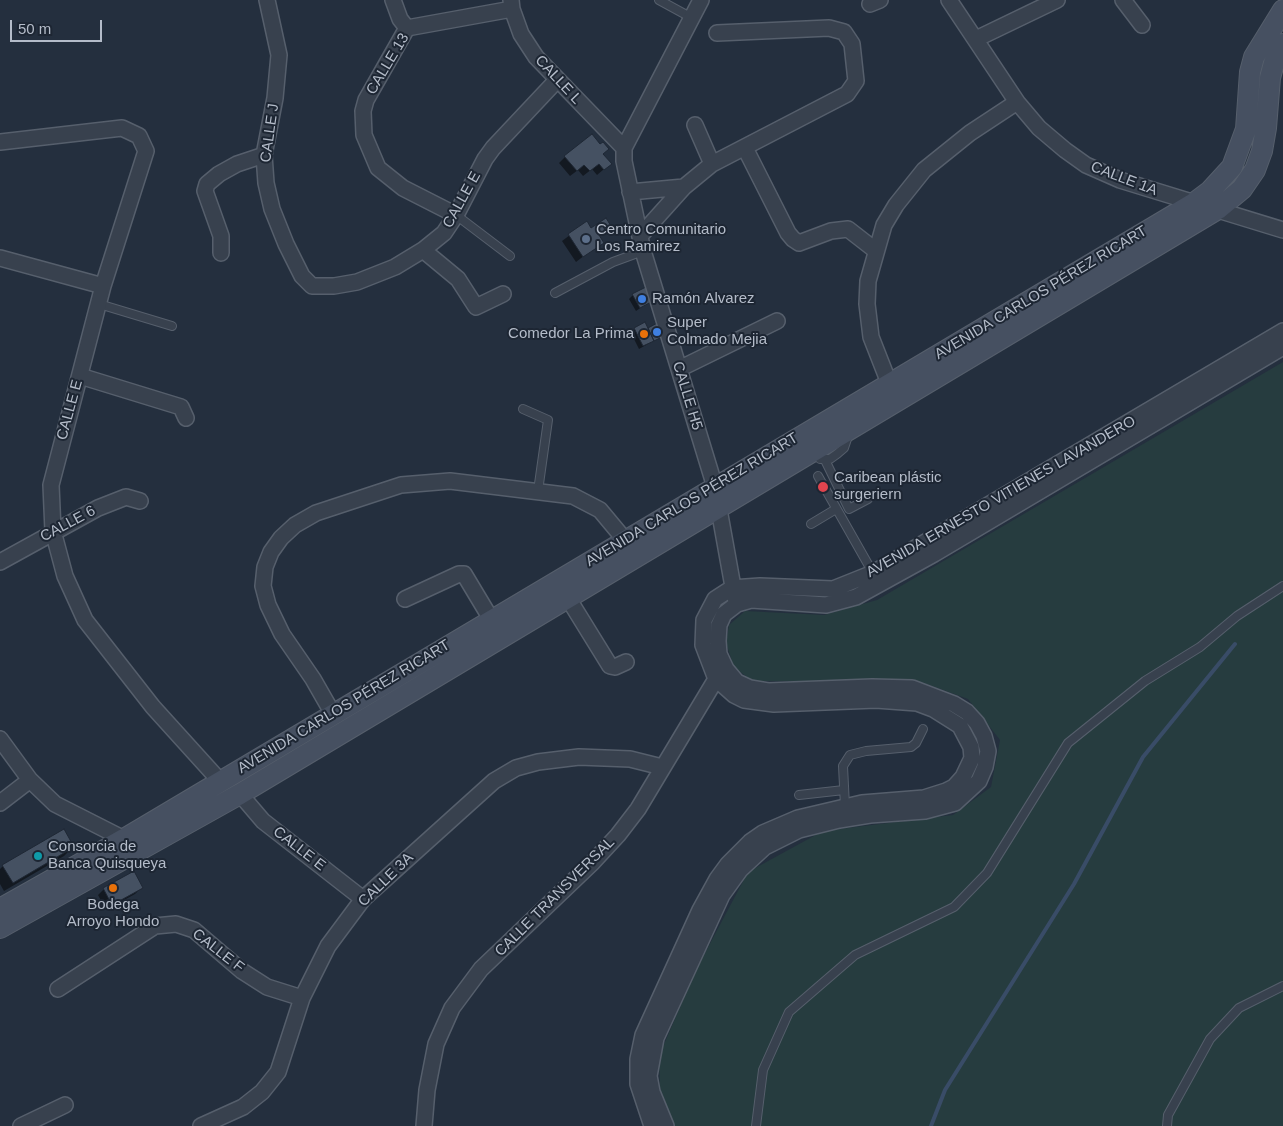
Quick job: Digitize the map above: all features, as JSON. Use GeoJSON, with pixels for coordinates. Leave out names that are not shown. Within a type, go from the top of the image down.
{"type":"FeatureCollection","features":[{"type":"Feature","properties":{"kind":"main road","name":"AVENIDA CARLOS PÉREZ RICART"},"geometry":{"type":"LineString","coordinates":[[0,928],[129,846],[220,781],[1194,203],[1210,191],[1232,167],[1246,129],[1250,72],[1254,58],[1283,10]]}},
{"type":"Feature","properties":{"kind":"main road","name":"AVENIDA CARLOS PÉREZ RICART"},"geometry":{"type":"LineString","coordinates":[[0,909],[240,794],[718,509],[817,457],[850,429],[1218,209],[1242,189],[1255,170],[1262,151],[1266,128],[1272,70],[1283,44]]}},
{"type":"Feature","properties":{"kind":"street","name":"CALLE J"},"geometry":{"type":"LineString","coordinates":[[267,0],[279,54],[275,98],[264,155],[266,183],[272,209],[286,244],[302,276],[312,286]]}},
{"type":"Feature","properties":{"kind":"street"},"geometry":{"type":"LineString","coordinates":[[393,0],[400,19],[407,28]]}},
{"type":"Feature","properties":{"kind":"street"},"geometry":{"type":"LineString","coordinates":[[624,148],[701,0]]}},
{"type":"Feature","properties":{"kind":"street","name":"CALLE 1A"},"geometry":{"type":"LineString","coordinates":[[949,0],[976,38],[1016,102],[1039,128],[1086,165],[1120,180],[1283,230]]}},
{"type":"Feature","properties":{"kind":"street"},"geometry":{"type":"LineString","coordinates":[[976,38],[1057,0]]}},
{"type":"Feature","properties":{"kind":"street"},"geometry":{"type":"LineString","coordinates":[[1123,0],[1142,25]]}},
{"type":"Feature","properties":{"kind":"street","name":"CALLE 13"},"geometry":{"type":"LineString","coordinates":[[456,215],[403,188],[378,168],[364,135],[363,111],[366,100],[407,28],[511,5]]}},
{"type":"Feature","properties":{"kind":"street","name":"CALLE L"},"geometry":{"type":"LineString","coordinates":[[511,5],[521,34],[536,58],[624,148]]}},
{"type":"Feature","properties":{"kind":"street"},"geometry":{"type":"LineString","coordinates":[[642,243],[684,187],[712,164],[847,94],[856,81],[852,44],[844,32],[829,28],[717,32]]}},
{"type":"Feature","properties":{"kind":"street","name":"CALLE E"},"geometry":{"type":"LineString","coordinates":[[312,286],[334,286],[357,282],[395,267],[424,250],[444,233],[456,215],[489,153],[557,80]]}},
{"type":"Feature","properties":{"kind":"street"},"geometry":{"type":"LineString","coordinates":[[889,383],[876,353],[869,321],[868,281],[875,250],[884,225],[896,205],[924,170],[970,133],[1016,102]]}},
{"type":"Feature","properties":{"kind":"street"},"geometry":{"type":"LineString","coordinates":[[696,125],[712,164]]}},
{"type":"Feature","properties":{"kind":"street","name":"CALLE E"},"geometry":{"type":"LineString","coordinates":[[0,142],[122,128],[139,136],[146,151],[104,286],[51,486],[53,531],[64,576],[85,620],[153,707],[220,781]]}},
{"type":"Feature","properties":{"kind":"street","name":"CALLE H5"},"geometry":{"type":"LineString","coordinates":[[624,148],[624,162],[642,243],[715,487],[732,588],[737,604]]}},
{"type":"Feature","properties":{"kind":"street"},"geometry":{"type":"LineString","coordinates":[[745,148],[788,234],[793,239],[799,243],[831,231],[848,229],[875,250]]}},
{"type":"Feature","properties":{"kind":"street"},"geometry":{"type":"LineString","coordinates":[[220,253],[221,236],[205,191],[207,184],[219,174],[237,164],[264,155]]}},
{"type":"Feature","properties":{"kind":"street"},"geometry":{"type":"LineString","coordinates":[[630,192],[648,192],[684,187]]}},
{"type":"Feature","properties":{"kind":"street"},"geometry":{"type":"LineString","coordinates":[[424,250],[458,279],[476,307],[503,294]]}},
{"type":"Feature","properties":{"kind":"street"},"geometry":{"type":"LineString","coordinates":[[0,258],[104,286]]}},
{"type":"Feature","properties":{"kind":"street"},"geometry":{"type":"LineString","coordinates":[[679,369],[777,321]]}},
{"type":"Feature","properties":{"kind":"street","name":"AVENIDA ERNESTO VITIENES LAVANDERO"},"geometry":{"type":"LineString","coordinates":[[732,588],[760,586],[833,589],[873,573],[1283,331]]}},
{"type":"Feature","properties":{"kind":"street","name":"AVENIDA ERNESTO VITIENES LAVANDERO"},"geometry":{"type":"LineString","coordinates":[[737,604],[751,600],[826,605],[856,597],[934,554],[1283,347]]}},
{"type":"Feature","properties":{"kind":"street"},"geometry":{"type":"LineString","coordinates":[[80,376],[176,405],[181,407],[186,418]]}},
{"type":"Feature","properties":{"kind":"street"},"geometry":{"type":"LineString","coordinates":[[333,714],[314,679],[282,634],[268,605],[264,586],[266,567],[271,552],[280,538],[295,525],[316,513],[401,485],[450,481],[573,496],[588,502],[600,510],[625,540]]}},
{"type":"Feature","properties":{"kind":"street","name":"CALLE 6"},"geometry":{"type":"LineString","coordinates":[[0,562],[53,531],[98,508],[126,497],[140,501]]}},
{"type":"Feature","properties":{"kind":"street"},"geometry":{"type":"LineString","coordinates":[[405,599],[459,574],[464,574],[491,619]]}},
{"type":"Feature","properties":{"kind":"street"},"geometry":{"type":"LineString","coordinates":[[666,1126],[652,1092],[649,1036],[710,891],[738,853],[763,833],[780,824],[845,806],[924,798],[936,795],[954,787],[969,768],[972,758],[967,736],[960,726],[941,713],[917,703],[900,700],[774,704],[747,694],[724,689],[716,679],[703,645],[702,631],[704,620],[715,599],[732,588]]}},
{"type":"Feature","properties":{"kind":"street"},"geometry":{"type":"LineString","coordinates":[[568,598],[610,666],[615,667],[626,662]]}},
{"type":"Feature","properties":{"kind":"street"},"geometry":{"type":"LineString","coordinates":[[737,604],[724,614],[719,625],[718,641],[720,654],[726,669],[747,694]]}},
{"type":"Feature","properties":{"kind":"street","name":"CALLE TRANSVERSAL"},"geometry":{"type":"LineString","coordinates":[[424,1126],[427,1090],[436,1044],[452,1008],[482,969],[618,835],[638,809],[716,679]]}},
{"type":"Feature","properties":{"kind":"street"},"geometry":{"type":"LineString","coordinates":[[652,1126],[638,1084],[638,1059],[722,895],[751,858],[782,838],[819,825],[870,814],[940,808],[954,803],[967,794],[979,781],[985,767],[988,750],[984,736],[977,723],[954,704],[924,692],[897,686],[768,691],[747,694]]}},
{"type":"Feature","properties":{"kind":"street"},"geometry":{"type":"LineString","coordinates":[[0,740],[30,780],[55,804],[129,846]]}},
{"type":"Feature","properties":{"kind":"street","name":"CALLE 3A"},"geometry":{"type":"LineString","coordinates":[[201,1126],[243,1107],[262,1092],[278,1072],[302,998],[328,946],[363,898],[494,781],[516,768],[538,762],[593,757],[630,759],[662,767]]}},
{"type":"Feature","properties":{"kind":"street"},"geometry":{"type":"LineString","coordinates":[[0,803],[30,780]]}},
{"type":"Feature","properties":{"kind":"street","name":"CALLE E"},"geometry":{"type":"LineString","coordinates":[[240,794],[263,821],[363,898]]}},
{"type":"Feature","properties":{"kind":"street","name":"CALLE F"},"geometry":{"type":"LineString","coordinates":[[58,989],[155,926],[176,924],[194,930],[242,971],[267,987],[302,998]]}},
{"type":"Feature","properties":{"kind":"street"},"geometry":{"type":"LineString","coordinates":[[21,1126],[65,1105]]}},
{"type":"Feature","properties":{"kind":"lane"},"geometry":{"type":"LineString","coordinates":[[659,0],[692,18]]}},
{"type":"Feature","properties":{"kind":"lane"},"geometry":{"type":"LineString","coordinates":[[456,215],[510,256]]}},
{"type":"Feature","properties":{"kind":"lane"},"geometry":{"type":"LineString","coordinates":[[555,293],[613,262],[642,243]]}},
{"type":"Feature","properties":{"kind":"lane"},"geometry":{"type":"LineString","coordinates":[[99,304],[172,326]]}},
{"type":"Feature","properties":{"kind":"lane"},"geometry":{"type":"LineString","coordinates":[[523,409],[548,420],[538,492]]}},
{"type":"Feature","properties":{"kind":"lane"},"geometry":{"type":"LineString","coordinates":[[817,457],[849,509],[868,499]]}},
{"type":"Feature","properties":{"kind":"lane"},"geometry":{"type":"LineString","coordinates":[[818,476],[873,573]]}},
{"type":"Feature","properties":{"kind":"lane"},"geometry":{"type":"LineString","coordinates":[[811,524],[836,509]]}},
{"type":"Feature","properties":{"kind":"lane"},"geometry":{"type":"LineString","coordinates":[[756,1126],[763,1070],[789,1012],[854,956],[954,907],[987,873],[1068,743],[1145,681],[1200,647],[1237,616],[1283,586]]}},
{"type":"Feature","properties":{"kind":"lane"},"geometry":{"type":"LineString","coordinates":[[845,806],[843,766],[850,755],[866,751],[911,747],[916,743],[923,729]]}},
{"type":"Feature","properties":{"kind":"lane"},"geometry":{"type":"LineString","coordinates":[[798,795],[844,790]]}},
{"type":"Feature","properties":{"kind":"lane"},"geometry":{"type":"LineString","coordinates":[[1167,1126],[1168,1115],[1210,1039],[1240,1008],[1283,986]]}},
{"type":"Feature","properties":{"kind":"green space"},"geometry":{"type":"Polygon","coordinates":[[[1283,362],[1283,1126],[672,1126],[660,1092],[659,1056],[696,970],[748,872],[823,831],[953,815],[991,787],[1000,740],[968,699],[921,682],[752,681],[734,667],[726,643],[729,625],[745,611],[824,615],[877,600],[1283,362]]]}},
{"type":"Feature","properties":{"kind":"building"},"geometry":{"type":"Polygon","coordinates":[[[592,134],[600,144],[603,142],[609,149],[603,154],[612,164],[604,170],[599,164],[590,171],[584,165],[577,171],[564,156],[592,134]]]}},
{"type":"Feature","properties":{"kind":"building","name":"Centro Comunitario Los Ramirez"},"geometry":{"type":"Polygon","coordinates":[[[606,218],[611,226],[599,235],[604,243],[583,257],[568,234],[587,221],[591,228],[606,218]]]}},
{"type":"Feature","properties":{"kind":"building","name":"Ramón Alvarez"},"geometry":{"type":"Polygon","coordinates":[[[648,286],[652,293],[648,296],[651,302],[640,308],[632,294],[648,286]]]}},
{"type":"Feature","properties":{"kind":"building","name":"Comedor La Prima"},"geometry":{"type":"Polygon","coordinates":[[[645,322],[654,341],[643,346],[634,328],[645,322]]]}},
{"type":"Feature","properties":{"kind":"building","name":"Super Colmado Mejia"},"geometry":{"type":"Polygon","coordinates":[[[659,322],[666,335],[654,341],[648,328],[659,322]]]}},
{"type":"Feature","properties":{"kind":"building","name":"Consorcia de Banca Quisqueya"},"geometry":{"type":"Polygon","coordinates":[[[64,829],[74,847],[13,883],[2,865],[64,829]]]}},
{"type":"Feature","properties":{"kind":"building"},"geometry":{"type":"Polygon","coordinates":[[[134,871],[143,888],[112,905],[103,888],[134,871]]]}},
{"type":"Feature","properties":{"kind":"waterway"},"geometry":{"type":"LineString","coordinates":[[931,1126],[945,1090],[1074,884],[1143,757],[1235,644]]}},
{"type":"Feature","properties":{"kind":"place","name":"Centro Comunitario Los Ramirez"},"geometry":{"type":"Point","coordinates":[586,239]}},
{"type":"Feature","properties":{"kind":"place","name":"Ramón Alvarez"},"geometry":{"type":"Point","coordinates":[642,299]}},
{"type":"Feature","properties":{"kind":"place","name":"Super Colmado Mejia"},"geometry":{"type":"Point","coordinates":[657,332]}},
{"type":"Feature","properties":{"kind":"place","name":"Comedor La Prima"},"geometry":{"type":"Point","coordinates":[644,334]}},
{"type":"Feature","properties":{"kind":"place","name":"Caribean plástic surgeriern"},"geometry":{"type":"Point","coordinates":[823,487]}},
{"type":"Feature","properties":{"kind":"place","name":"Consorcia de Banca Quisqueya"},"geometry":{"type":"Point","coordinates":[38,856]}},
{"type":"Feature","properties":{"kind":"place","name":"Bodega Arroyo Hondo"},"geometry":{"type":"Point","coordinates":[113,888]}}]}
